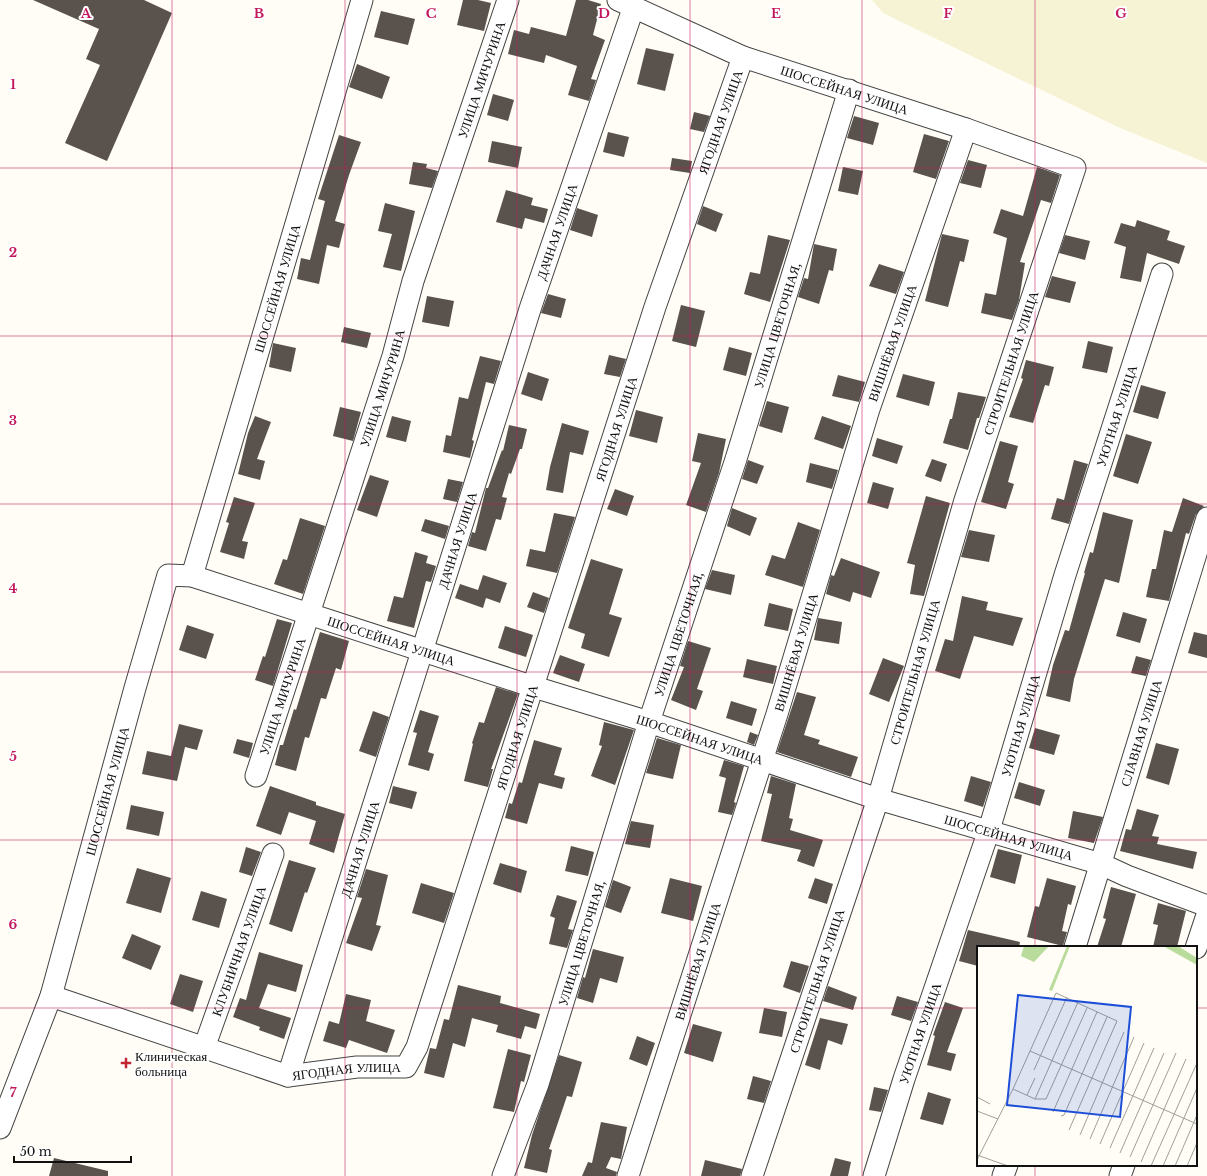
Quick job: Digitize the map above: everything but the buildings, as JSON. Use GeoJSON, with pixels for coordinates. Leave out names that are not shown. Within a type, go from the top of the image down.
{"type":"FeatureCollection","features":[{"type":"Feature","properties":{"kind":"street","name":"ШОССЕЙНАЯ УЛИЦА"},"geometry":{"type":"LineString","coordinates":[[192,576],[362,0]]}},
{"type":"Feature","properties":{"kind":"street","name":"УЛИЦА МИЧУРИНА"},"geometry":{"type":"LineString","coordinates":[[256,776],[393,356],[413,281],[508,0]]}},
{"type":"Feature","properties":{"kind":"street","name":"ШОССЕЙНАЯ УЛИЦА"},"geometry":{"type":"LineString","coordinates":[[626,3],[743,57],[966,129],[1075,168]]}},
{"type":"Feature","properties":{"kind":"street","name":"ДАЧНАЯ УЛИЦА"},"geometry":{"type":"LineString","coordinates":[[288,1076],[423,652],[626,3]]}},
{"type":"Feature","properties":{"kind":"street","name":"ЯГОДНАЯ УЛИЦА"},"geometry":{"type":"LineString","coordinates":[[49,1001],[204,1048],[288,1076],[357,1067],[406,1067],[417,1047],[655,307],[743,57]]}},
{"type":"Feature","properties":{"kind":"street","name":"УЛИЦА ЦВЕТОЧНАЯ,"},"geometry":{"type":"LineString","coordinates":[[503,1176],[538,1084],[649,722],[736,459],[849,90]]}},
{"type":"Feature","properties":{"kind":"street","name":"ВИШНЁВАЯ УЛИЦА"},"geometry":{"type":"LineString","coordinates":[[628,1176],[777,714],[869,409],[966,129]]}},
{"type":"Feature","properties":{"kind":"street","name":"СТРОИТЕЛЬНАЯ УЛИЦА"},"geometry":{"type":"LineString","coordinates":[[752,1176],[878,799],[965,500],[1075,168]]}},
{"type":"Feature","properties":{"kind":"street","name":"УЮТНАЯ УЛИЦА"},"geometry":{"type":"LineString","coordinates":[[874,1176],[904,1080],[989,830],[1064,575],[1162,274]]}},
{"type":"Feature","properties":{"kind":"street","name":"СЛАВНАЯ УЛИЦА"},"geometry":{"type":"LineString","coordinates":[[1075,946],[1207,518]]}},
{"type":"Feature","properties":{"kind":"street","name":"ШОССЕЙНАЯ УЛИЦА"},"geometry":{"type":"LineString","coordinates":[[49,1001],[135,688],[168,575],[192,576],[423,652],[649,722],[878,799],[989,830],[1101,864],[1127,876],[1207,906]]}},
{"type":"Feature","properties":{"kind":"street","name":"КЛУБНИЧНАЯ УЛИЦА"},"geometry":{"type":"LineString","coordinates":[[204,1048],[273,854]]}},
{"type":"Feature","properties":{"kind":"street"},"geometry":{"type":"LineString","coordinates":[[1197,946],[1207,915]]}},
{"type":"Feature","properties":{"kind":"street"},"geometry":{"type":"LineString","coordinates":[[0,1128],[49,1001]]}},
{"type":"Feature","properties":{"kind":"street"},"geometry":{"type":"LineString","coordinates":[[1003,1176],[1006,1166]]}},
{"type":"Feature","properties":{"kind":"street"},"geometry":{"type":"LineString","coordinates":[[1120,1176],[1124,1166]]}},
{"type":"Feature","properties":{"kind":"shaded area"},"geometry":{"type":"Polygon","coordinates":[[[872,0],[1207,0],[1207,163],[1120,128],[883,13],[872,0]]]}},
{"type":"Feature","properties":{"kind":"place","name":"Клиническая больница"},"geometry":{"type":"Point","coordinates":[126,1063]}}]}
